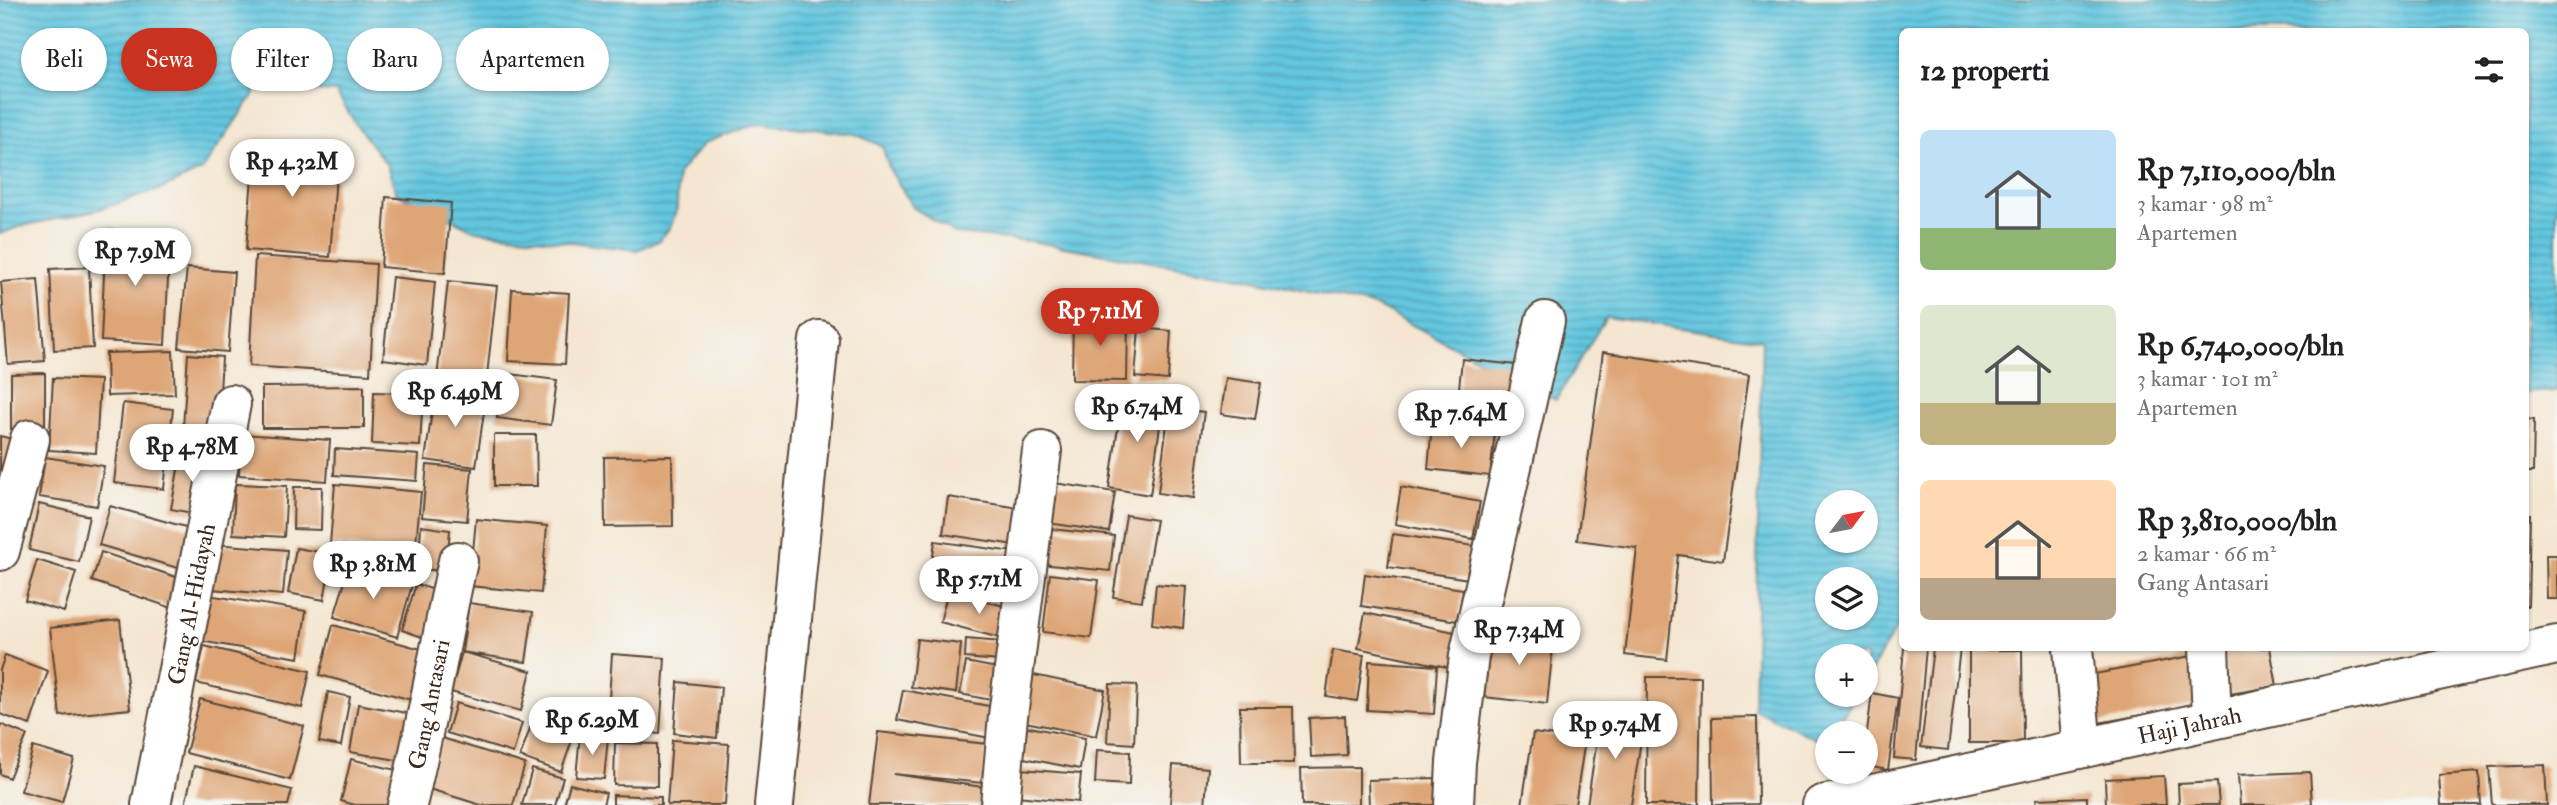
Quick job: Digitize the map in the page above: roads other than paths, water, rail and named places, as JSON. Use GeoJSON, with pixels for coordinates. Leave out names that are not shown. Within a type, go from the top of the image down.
{"type":"FeatureCollection","features":[{"type":"Feature","properties":{"kind":"street"},"geometry":{"type":"LineString","coordinates":[[1454,805],[1456,762],[1469,656],[1545,321]]}},
{"type":"Feature","properties":{"kind":"street"},"geometry":{"type":"LineString","coordinates":[[774,805],[819,340]]}},
{"type":"Feature","properties":{"kind":"street","name":"Gang Al-Hidayah"},"geometry":{"type":"LineString","coordinates":[[151,805],[231,404]]}},
{"type":"Feature","properties":{"kind":"street"},"geometry":{"type":"LineString","coordinates":[[0,551],[30,439]]}},
{"type":"Feature","properties":{"kind":"street"},"geometry":{"type":"LineString","coordinates":[[1000,805],[1008,716],[1042,451]]}},
{"type":"Feature","properties":{"kind":"street","name":"Gang Antasari"},"geometry":{"type":"LineString","coordinates":[[407,805],[427,724],[443,627],[458,561]]}},
{"type":"Feature","properties":{"kind":"street","name":"Haji Jahrah"},"geometry":{"type":"LineString","coordinates":[[2529,651],[2557,645]]}},
{"type":"Feature","properties":{"kind":"street"},"geometry":{"type":"LineString","coordinates":[[2073,651],[2082,748]]}},
{"type":"Feature","properties":{"kind":"street"},"geometry":{"type":"LineString","coordinates":[[2209,651],[2212,718]]}},
{"type":"Feature","properties":{"kind":"street","name":"Haji Jahrah"},"geometry":{"type":"LineString","coordinates":[[1822,805],[2529,651]]}},
{"type":"Feature","properties":{"kind":"water"},"geometry":{"type":"Polygon","coordinates":[[[0,0],[2557,0],[2557,391],[2529,393],[2529,28],[1899,28],[1899,623],[1878,659],[1878,644],[1815,644],[1815,707],[1848,707],[1840,721],[1815,721],[1815,739],[1754,709],[1762,340],[1606,317],[1556,400],[1378,307],[1240,277],[1029,241],[956,234],[914,208],[890,170],[882,146],[855,134],[759,123],[704,143],[678,174],[677,208],[671,226],[659,241],[637,250],[476,231],[396,193],[387,165],[357,126],[336,92],[316,91],[333,91],[333,28],[231,28],[231,91],[256,91],[202,170],[162,189],[97,210],[18,227],[0,234],[0,0]]]}}]}
